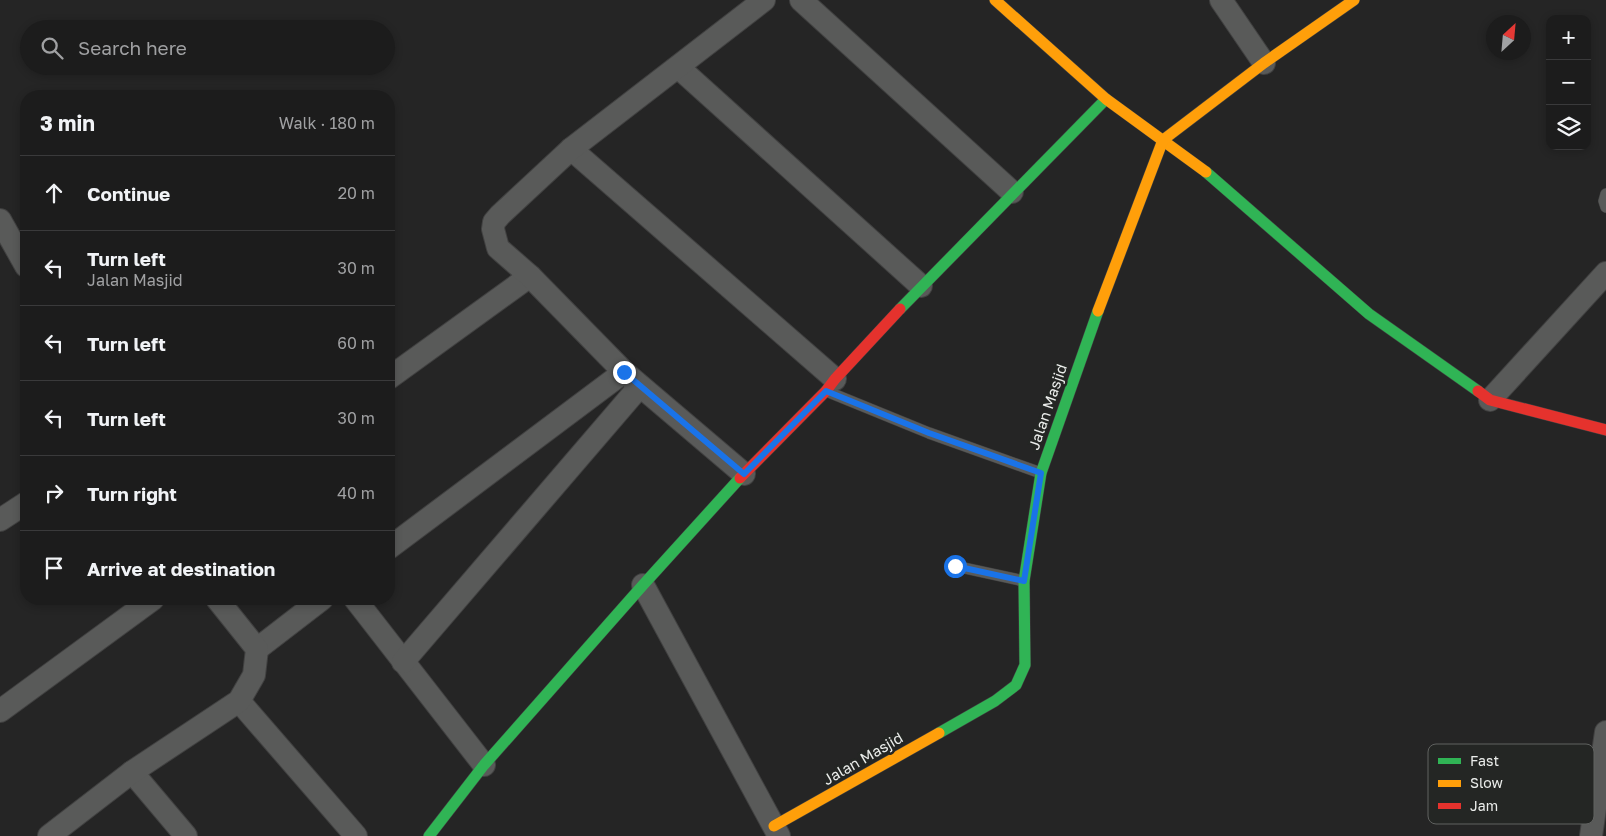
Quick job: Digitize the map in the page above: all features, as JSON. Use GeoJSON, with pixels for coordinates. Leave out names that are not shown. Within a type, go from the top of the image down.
{"type":"FeatureCollection","features":[{"type":"Feature","properties":{"kind":"street"},"geometry":{"type":"LineString","coordinates":[[744,474],[632,379],[530,276],[498,248],[492,230],[494,222],[571,149],[764,0]]}},
{"type":"Feature","properties":{"kind":"street"},"geometry":{"type":"LineString","coordinates":[[801,0],[1012,192]]}},
{"type":"Feature","properties":{"kind":"street"},"geometry":{"type":"LineString","coordinates":[[996,0],[1106,99],[1200,166],[1369,314],[1490,400],[1606,430]]}},
{"type":"Feature","properties":{"kind":"street"},"geometry":{"type":"LineString","coordinates":[[1221,0],[1264,63]]}},
{"type":"Feature","properties":{"kind":"street"},"geometry":{"type":"LineString","coordinates":[[1163,140],[1264,63],[1354,0]]}},
{"type":"Feature","properties":{"kind":"street"},"geometry":{"type":"LineString","coordinates":[[678,66],[921,286]]}},
{"type":"Feature","properties":{"kind":"street"},"geometry":{"type":"LineString","coordinates":[[429,836],[484,765],[744,474],[830,385],[921,286],[1106,99]]}},
{"type":"Feature","properties":{"kind":"street","name":"Jalan Masjid"},"geometry":{"type":"LineString","coordinates":[[777,831],[995,701],[1016,685],[1025,665],[1024,581],[1041,473],[1107,284],[1163,140]]}},
{"type":"Feature","properties":{"kind":"street"},"geometry":{"type":"LineString","coordinates":[[571,149],[830,385]]}},
{"type":"Feature","properties":{"kind":"street"},"geometry":{"type":"LineString","coordinates":[[0,220],[20,255]]}},
{"type":"Feature","properties":{"kind":"street"},"geometry":{"type":"LineString","coordinates":[[1490,400],[1596,296],[1606,273]]}},
{"type":"Feature","properties":{"kind":"street"},"geometry":{"type":"LineString","coordinates":[[395,374],[530,276]]}},
{"type":"Feature","properties":{"kind":"street"},"geometry":{"type":"LineString","coordinates":[[395,544],[632,379]]}},
{"type":"Feature","properties":{"kind":"street"},"geometry":{"type":"LineString","coordinates":[[403,662],[632,379]]}},
{"type":"Feature","properties":{"kind":"street"},"geometry":{"type":"LineString","coordinates":[[0,520],[20,507]]}},
{"type":"Feature","properties":{"kind":"street"},"geometry":{"type":"LineString","coordinates":[[643,585],[777,831]]}},
{"type":"Feature","properties":{"kind":"street"},"geometry":{"type":"LineString","coordinates":[[0,711],[145,605]]}},
{"type":"Feature","properties":{"kind":"street"},"geometry":{"type":"LineString","coordinates":[[222,605],[258,648]]}},
{"type":"Feature","properties":{"kind":"street"},"geometry":{"type":"LineString","coordinates":[[49,836],[132,772],[239,702],[254,675],[258,648],[314,605]]}},
{"type":"Feature","properties":{"kind":"street"},"geometry":{"type":"LineString","coordinates":[[360,605],[484,765]]}},
{"type":"Feature","properties":{"kind":"street"},"geometry":{"type":"LineString","coordinates":[[239,702],[356,836]]}},
{"type":"Feature","properties":{"kind":"street"},"geometry":{"type":"LineString","coordinates":[[1594,810],[1606,732]]}},
{"type":"Feature","properties":{"kind":"street"},"geometry":{"type":"LineString","coordinates":[[132,772],[186,836]]}},
{"type":"Feature","properties":{"kind":"lane"},"geometry":{"type":"LineString","coordinates":[[1606,194],[1604,201],[1606,207]]}},
{"type":"Feature","properties":{"kind":"lane"},"geometry":{"type":"LineString","coordinates":[[830,385],[929,433],[1041,473]]}},
{"type":"Feature","properties":{"kind":"lane"},"geometry":{"type":"LineString","coordinates":[[955,566],[1024,581]]}},
{"type":"Feature","properties":{"kind":"traffic: fast"},"geometry":{"type":"LineString","coordinates":[[900,309],[1106,99]]}},
{"type":"Feature","properties":{"kind":"traffic: fast"},"geometry":{"type":"LineString","coordinates":[[1206,172],[1369,314],[1478,391]]}},
{"type":"Feature","properties":{"kind":"traffic: fast"},"geometry":{"type":"LineString","coordinates":[[939,733],[995,701],[1016,685],[1025,665],[1024,581],[1041,473],[1098,311]]}},
{"type":"Feature","properties":{"kind":"traffic: fast"},"geometry":{"type":"LineString","coordinates":[[429,836],[484,765],[740,478]]}},
{"type":"Feature","properties":{"kind":"traffic: slow"},"geometry":{"type":"LineString","coordinates":[[995,0],[1106,99],[1206,172]]}},
{"type":"Feature","properties":{"kind":"traffic: slow"},"geometry":{"type":"LineString","coordinates":[[1098,311],[1163,140],[1264,63],[1354,0]]}},
{"type":"Feature","properties":{"kind":"traffic: slow"},"geometry":{"type":"LineString","coordinates":[[774,826],[939,733]]}},
{"type":"Feature","properties":{"kind":"traffic: jam"},"geometry":{"type":"LineString","coordinates":[[740,478],[826,391],[900,309]]}},
{"type":"Feature","properties":{"kind":"traffic: jam"},"geometry":{"type":"LineString","coordinates":[[1478,391],[1490,400],[1606,430]]}},
{"type":"Feature","properties":{"kind":"route"},"geometry":{"type":"LineString","coordinates":[[624,372],[744,474],[826,391],[929,433],[1041,473],[1024,581],[955,566]]}}]}
